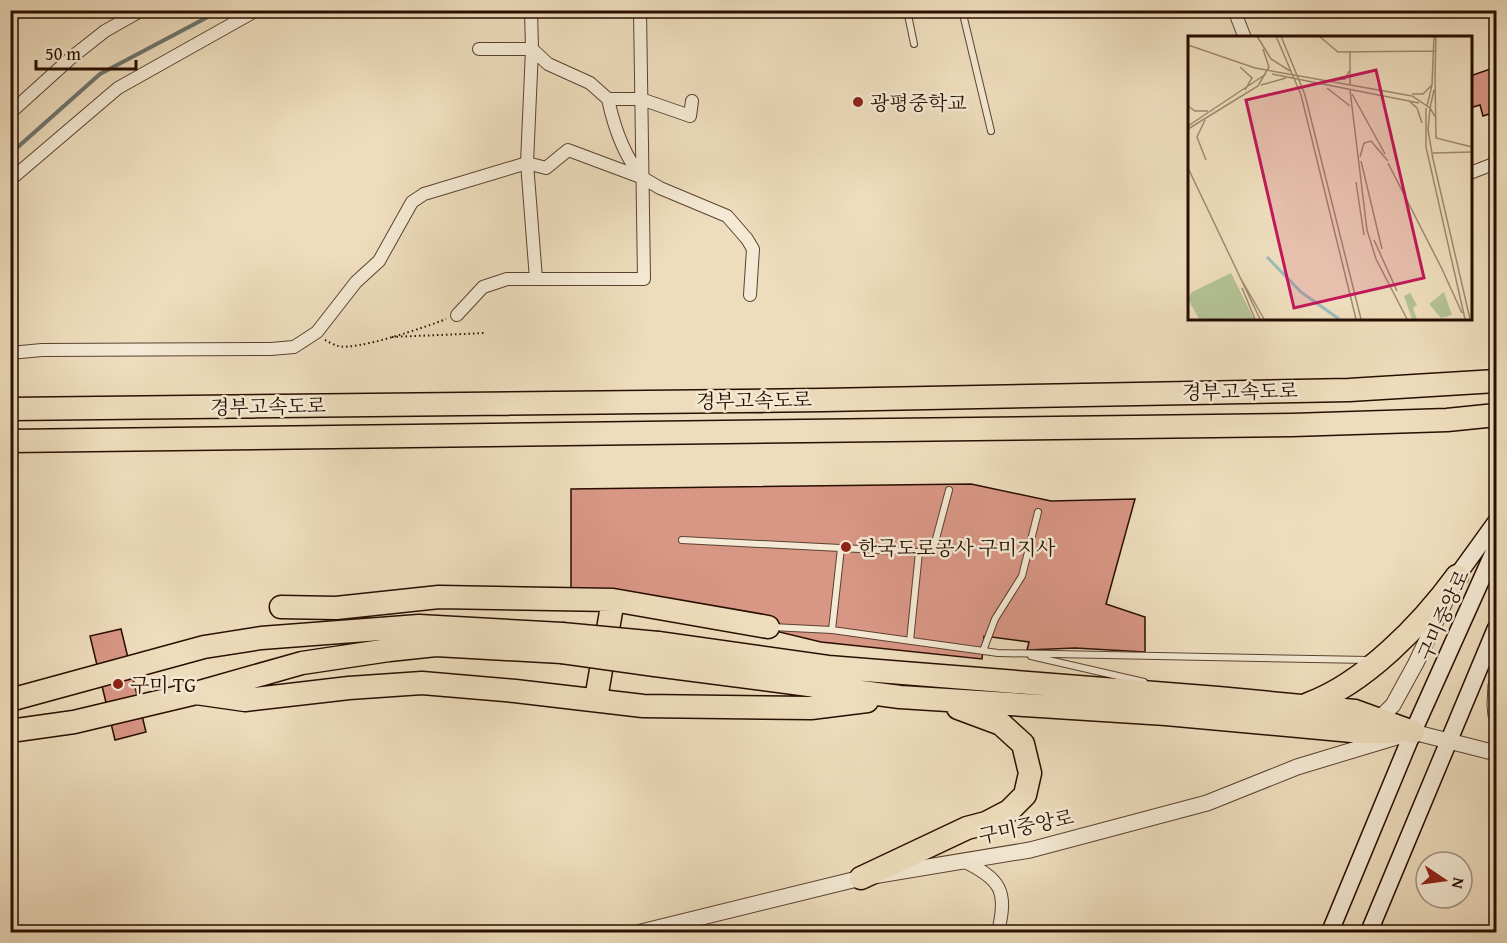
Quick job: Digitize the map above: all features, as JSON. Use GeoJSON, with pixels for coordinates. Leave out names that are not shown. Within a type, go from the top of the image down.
{"type":"FeatureCollection","features":[{"type":"Feature","properties":{"kind":"highway","name":"경부고속도로"},"geometry":{"type":"LineString","coordinates":[[10,409],[823,400],[1349,390],[1497,381]]}},
{"type":"Feature","properties":{"kind":"highway","name":"경부고속도로"},"geometry":{"type":"LineString","coordinates":[[10,441],[1292,425],[1447,420],[1497,415]]}},
{"type":"Feature","properties":{"kind":"highway"},"geometry":{"type":"LineString","coordinates":[[1302,706],[1326,698],[1344,688],[1401,642],[1457,576]]}},
{"type":"Feature","properties":{"kind":"highway"},"geometry":{"type":"LineString","coordinates":[[281,607],[336,608],[439,597],[612,600],[768,627]]}},
{"type":"Feature","properties":{"kind":"highway"},"geometry":{"type":"LineString","coordinates":[[596,699],[612,600]]}},
{"type":"Feature","properties":{"kind":"highway"},"geometry":{"type":"LineString","coordinates":[[17,697],[204,646],[261,638],[419,626],[562,643],[655,665],[900,697],[1371,726],[1413,732]]}},
{"type":"Feature","properties":{"kind":"highway"},"geometry":{"type":"LineString","coordinates":[[10,731],[74,722],[196,693],[302,663],[436,645],[562,643],[658,643],[828,667],[1355,711],[1371,726]]}},
{"type":"Feature","properties":{"kind":"highway"},"geometry":{"type":"LineString","coordinates":[[196,693],[245,700],[350,688],[422,683],[596,699],[643,706],[811,708],[900,697]]}},
{"type":"Feature","properties":{"kind":"highway"},"geometry":{"type":"LineString","coordinates":[[861,878],[967,828],[986,823],[1009,811],[1025,795],[1030,773],[1023,744],[1001,724],[934,699]]}},
{"type":"Feature","properties":{"kind":"main road"},"geometry":{"type":"LineString","coordinates":[[1457,576],[1497,522]]}},
{"type":"Feature","properties":{"kind":"main road","name":"구미중앙로"},"geometry":{"type":"LineString","coordinates":[[1330,933],[1413,732],[1497,547]]}},
{"type":"Feature","properties":{"kind":"main road"},"geometry":{"type":"LineString","coordinates":[[1369,933],[1497,628]]}},
{"type":"Feature","properties":{"kind":"street"},"geometry":{"type":"LineString","coordinates":[[10,113],[72,57],[105,32],[142,10]]}},
{"type":"Feature","properties":{"kind":"street"},"geometry":{"type":"LineString","coordinates":[[10,180],[117,88],[257,10]]}},
{"type":"Feature","properties":{"kind":"street"},"geometry":{"type":"LineString","coordinates":[[531,10],[532,49],[527,163],[536,279]]}},
{"type":"Feature","properties":{"kind":"street"},"geometry":{"type":"LineString","coordinates":[[457,315],[483,287],[507,279],[644,279],[640,10]]}},
{"type":"Feature","properties":{"kind":"street"},"geometry":{"type":"LineString","coordinates":[[1234,10],[1244,36]]}},
{"type":"Feature","properties":{"kind":"street"},"geometry":{"type":"LineString","coordinates":[[479,49],[532,49],[548,64],[590,83],[608,99],[626,154],[643,178]]}},
{"type":"Feature","properties":{"kind":"street"},"geometry":{"type":"LineString","coordinates":[[608,99],[641,99],[690,116],[692,102]]}},
{"type":"Feature","properties":{"kind":"street"},"geometry":{"type":"LineString","coordinates":[[10,353],[42,350],[294,347],[317,333],[356,282],[379,261],[412,202],[424,194],[527,163],[546,168],[568,150],[643,178],[660,188],[727,216],[753,249],[750,295]]}},
{"type":"Feature","properties":{"kind":"street"},"geometry":{"type":"LineString","coordinates":[[1471,173],[1497,163]]}},
{"type":"Feature","properties":{"kind":"street"},"geometry":{"type":"LineString","coordinates":[[1297,767],[1348,742],[1371,726],[1393,705],[1416,663],[1457,576]]}},
{"type":"Feature","properties":{"kind":"street"},"geometry":{"type":"LineString","coordinates":[[1497,685],[1495,705],[1497,715]]}},
{"type":"Feature","properties":{"kind":"street"},"geometry":{"type":"LineString","coordinates":[[1413,732],[1497,753]]}},
{"type":"Feature","properties":{"kind":"street","name":"구미중앙로"},"geometry":{"type":"LineString","coordinates":[[641,933],[861,878],[1030,850],[1207,803],[1297,767],[1413,732]]}},
{"type":"Feature","properties":{"kind":"street"},"geometry":{"type":"LineString","coordinates":[[963,861],[983,871],[995,882],[1002,893],[1004,910],[998,933]]}},
{"type":"Feature","properties":{"kind":"lane"},"geometry":{"type":"LineString","coordinates":[[907,10],[914,44]]}},
{"type":"Feature","properties":{"kind":"lane"},"geometry":{"type":"LineString","coordinates":[[962,10],[992,131]]}},
{"type":"Feature","properties":{"kind":"lane"},"geometry":{"type":"LineString","coordinates":[[682,540],[919,552],[933,550],[949,490]]}},
{"type":"Feature","properties":{"kind":"lane"},"geometry":{"type":"LineString","coordinates":[[983,651],[995,619],[1022,576],[1038,512]]}},
{"type":"Feature","properties":{"kind":"lane"},"geometry":{"type":"LineString","coordinates":[[832,630],[841,548]]}},
{"type":"Feature","properties":{"kind":"lane"},"geometry":{"type":"LineString","coordinates":[[910,641],[919,552]]}},
{"type":"Feature","properties":{"kind":"lane"},"geometry":{"type":"LineString","coordinates":[[768,627],[832,630],[998,653],[1379,660]]}},
{"type":"Feature","properties":{"kind":"lane"},"geometry":{"type":"LineString","coordinates":[[1018,653],[1150,683]]}},
{"type":"Feature","properties":{"kind":"lane"},"geometry":{"type":"LineString","coordinates":[[1162,686],[1218,698]]}},
{"type":"Feature","properties":{"kind":"path"},"geometry":{"type":"LineString","coordinates":[[317,333],[326,341],[339,346],[357,346],[418,330],[457,315]]}},
{"type":"Feature","properties":{"kind":"path"},"geometry":{"type":"LineString","coordinates":[[384,338],[486,333]]}},
{"type":"Feature","properties":{"kind":"building"},"geometry":{"type":"Polygon","coordinates":[[[1496,67],[1496,132],[1489,114],[1483,116],[1480,105],[1471,108],[1471,76],[1496,67]]]}},
{"type":"Feature","properties":{"kind":"building","name":"한국도로공사 구미지사"},"geometry":{"type":"Polygon","coordinates":[[[971,484],[1051,501],[1135,499],[1106,604],[1145,617],[1145,652],[1075,648],[1027,650],[1029,642],[984,636],[982,659],[821,642],[617,593],[571,596],[571,489],[971,484]]]}},
{"type":"Feature","properties":{"kind":"building","name":"구미 TG"},"geometry":{"type":"Polygon","coordinates":[[[121,629],[146,732],[115,740],[90,636],[121,629]]]}},
{"type":"Feature","properties":{"kind":"waterway"},"geometry":{"type":"LineString","coordinates":[[10,154],[100,74],[221,10]]}},
{"type":"Feature","properties":{"kind":"place","name":"광평중학교"},"geometry":{"type":"Point","coordinates":[858,102]}},
{"type":"Feature","properties":{"kind":"place","name":"한국도로공사 구미지사"},"geometry":{"type":"Point","coordinates":[846,547]}},
{"type":"Feature","properties":{"kind":"place","name":"구미 TG"},"geometry":{"type":"Point","coordinates":[118,684]}}]}
